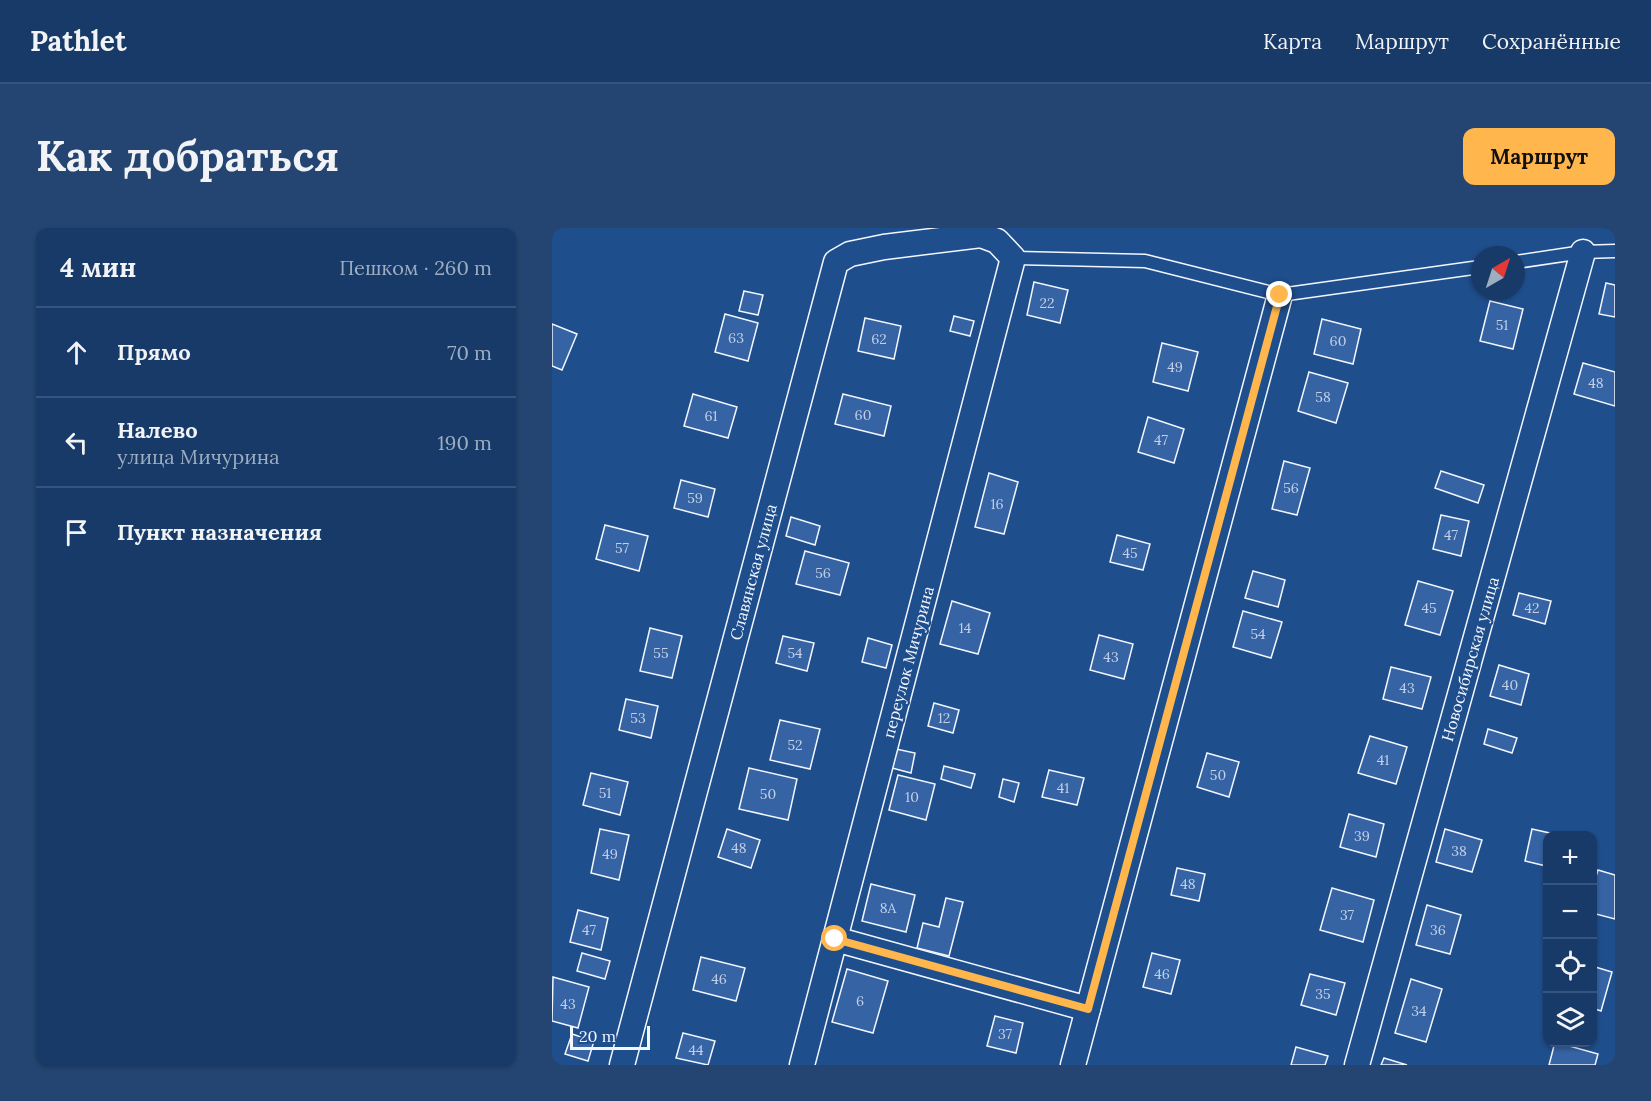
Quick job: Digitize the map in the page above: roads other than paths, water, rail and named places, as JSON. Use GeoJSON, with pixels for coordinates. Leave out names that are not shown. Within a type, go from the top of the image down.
{"type":"FeatureCollection","features":[{"type":"Feature","properties":{"kind":"street","name":"Славянская улица"},"geometry":{"type":"LineString","coordinates":[[622,1065],[836,262],[850,255],[884,247],[981,235],[997,241],[1013,258]]}},
{"type":"Feature","properties":{"kind":"street","name":"Новосибирская улица"},"geometry":{"type":"LineString","coordinates":[[1357,1065],[1583,252]]}},
{"type":"Feature","properties":{"kind":"street","name":"переулок Мичурина"},"geometry":{"type":"LineString","coordinates":[[802,1065],[1013,258]]}},
{"type":"Feature","properties":{"kind":"street"},"geometry":{"type":"LineString","coordinates":[[1073,1065],[1280,295]]}},
{"type":"Feature","properties":{"kind":"street"},"geometry":{"type":"LineString","coordinates":[[835,939],[1088,1009]]}},
{"type":"Feature","properties":{"kind":"lane"},"geometry":{"type":"LineString","coordinates":[[1525,261],[1583,252],[1615,251]]}},
{"type":"Feature","properties":{"kind":"lane"},"geometry":{"type":"LineString","coordinates":[[1013,258],[1144,261],[1280,295],[1471,268]]}}]}
